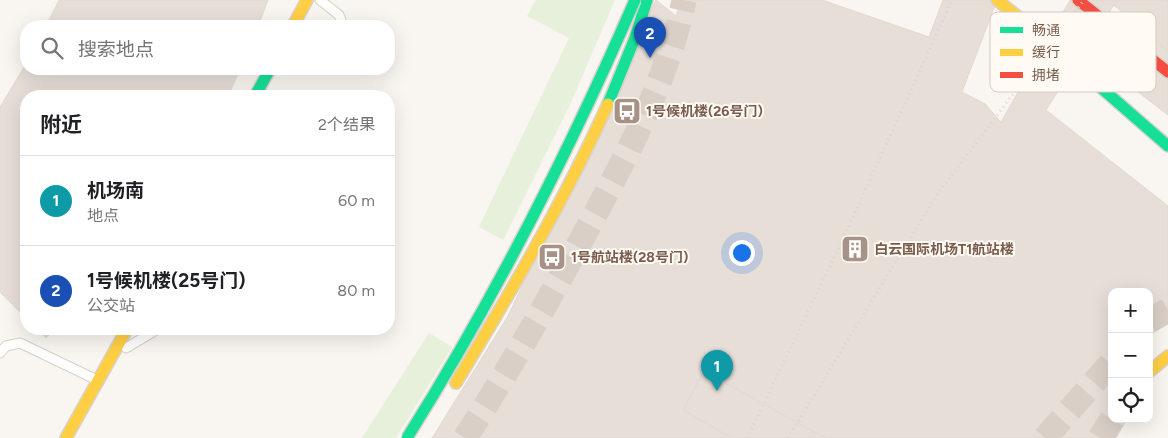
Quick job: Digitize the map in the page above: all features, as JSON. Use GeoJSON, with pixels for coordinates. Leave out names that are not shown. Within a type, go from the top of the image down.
{"type":"FeatureCollection","features":[{"type":"Feature","properties":{"kind":"main road"},"geometry":{"type":"LineString","coordinates":[[296,20],[307,0]]}},
{"type":"Feature","properties":{"kind":"main road"},"geometry":{"type":"LineString","coordinates":[[407,438],[477,324],[541,206],[635,0]]}},
{"type":"Feature","properties":{"kind":"main road"},"geometry":{"type":"LineString","coordinates":[[451,390],[501,309],[569,189],[630,52],[647,0]]}},
{"type":"Feature","properties":{"kind":"main road"},"geometry":{"type":"LineString","coordinates":[[997,0],[1012,12]]}},
{"type":"Feature","properties":{"kind":"main road"},"geometry":{"type":"LineString","coordinates":[[1078,0],[1093,12]]}},
{"type":"Feature","properties":{"kind":"main road"},"geometry":{"type":"LineString","coordinates":[[1156,62],[1168,72]]}},
{"type":"Feature","properties":{"kind":"main road"},"geometry":{"type":"LineString","coordinates":[[258,90],[266,75]]}},
{"type":"Feature","properties":{"kind":"main road"},"geometry":{"type":"LineString","coordinates":[[1107,92],[1168,146]]}},
{"type":"Feature","properties":{"kind":"main road"},"geometry":{"type":"LineString","coordinates":[[66,438],[124,335]]}},
{"type":"Feature","properties":{"kind":"main road"},"geometry":{"type":"LineString","coordinates":[[1153,369],[1168,356]]}},
{"type":"Feature","properties":{"kind":"lane"},"geometry":{"type":"LineString","coordinates":[[320,0],[339,15],[341,20]]}},
{"type":"Feature","properties":{"kind":"lane"},"geometry":{"type":"LineString","coordinates":[[111,358],[148,335]]}},
{"type":"Feature","properties":{"kind":"lane"},"geometry":{"type":"LineString","coordinates":[[0,353],[6,346],[20,342],[98,381]]}},
{"type":"Feature","properties":{"kind":"path"},"geometry":{"type":"LineString","coordinates":[[747,438],[845,235],[952,0]]}},
{"type":"Feature","properties":{"kind":"path"},"geometry":{"type":"LineString","coordinates":[[1075,12],[1084,0]]}},
{"type":"Feature","properties":{"kind":"path"},"geometry":{"type":"LineString","coordinates":[[788,438],[936,196],[1015,92]]}},
{"type":"Feature","properties":{"kind":"green space"},"geometry":{"type":"Polygon","coordinates":[[[536,0],[615,0],[570,105],[503,240],[479,227],[569,38],[527,16],[536,0]]]}},
{"type":"Feature","properties":{"kind":"green space"},"geometry":{"type":"Polygon","coordinates":[[[429,333],[452,347],[396,438],[362,438],[429,333]]]}},
{"type":"Feature","properties":{"kind":"building"},"geometry":{"type":"Polygon","coordinates":[[[59,0],[268,0],[260,20],[49,20],[59,0]]]}},
{"type":"Feature","properties":{"kind":"building","name":"白云国际机场T1航站楼"},"geometry":{"type":"Polygon","coordinates":[[[656,0],[676,16],[681,0],[822,0],[929,37],[943,0],[997,0],[992,12],[990,12],[990,18],[962,92],[985,104],[1001,122],[1018,92],[1058,92],[1046,110],[1168,206],[1168,318],[1153,334],[1153,288],[1108,288],[1108,423],[1125,423],[1116,438],[432,438],[508,316],[656,0]]]}},
{"type":"Feature","properties":{"kind":"building","name":"白云国际机场T1航站楼"},"geometry":{"type":"Polygon","coordinates":[[[1070,0],[1117,0],[1109,12],[1063,12],[1070,0]]]}},
{"type":"Feature","properties":{"kind":"building"},"geometry":{"type":"Polygon","coordinates":[[[1117,0],[1168,0],[1168,51],[1156,41],[1156,12],[1122,12],[1114,5],[1117,0]]]}},
{"type":"Feature","properties":{"kind":"building"},"geometry":{"type":"Polygon","coordinates":[[[1156,41],[1168,51],[1168,115],[1138,92],[1156,92],[1156,41]]]}},
{"type":"Feature","properties":{"kind":"building"},"geometry":{"type":"Polygon","coordinates":[[[20,74],[237,75],[231,90],[20,90],[20,312],[0,292],[0,107],[20,74]]]}},
{"type":"Feature","properties":{"kind":"building"},"geometry":{"type":"Polygon","coordinates":[[[704,371],[825,438],[732,438],[683,410],[704,371]]]}},
{"type":"Feature","properties":{"kind":"tunnel"},"geometry":{"type":"LineString","coordinates":[[465,438],[534,325],[624,159],[648,108],[669,55],[684,0]]}},
{"type":"Feature","properties":{"kind":"tunnel"},"geometry":{"type":"LineString","coordinates":[[1153,319],[1168,310]]}},
{"type":"Feature","properties":{"kind":"tunnel"},"geometry":{"type":"LineString","coordinates":[[1045,438],[1108,367]]}},
{"type":"Feature","properties":{"kind":"tunnel"},"geometry":{"type":"LineString","coordinates":[[1100,438],[1109,423]]}},
{"type":"Feature","properties":{"kind":"traffic: fast"},"geometry":{"type":"LineString","coordinates":[[407,438],[470,332],[529,223],[584,113],[635,0]]}},
{"type":"Feature","properties":{"kind":"traffic: fast"},"geometry":{"type":"LineString","coordinates":[[608,104],[635,38],[647,0]]}},
{"type":"Feature","properties":{"kind":"traffic: fast"},"geometry":{"type":"LineString","coordinates":[[258,90],[267,75]]}},
{"type":"Feature","properties":{"kind":"traffic: fast"},"geometry":{"type":"LineString","coordinates":[[1106,92],[1168,146]]}},
{"type":"Feature","properties":{"kind":"traffic: slow"},"geometry":{"type":"LineString","coordinates":[[296,20],[307,0]]}},
{"type":"Feature","properties":{"kind":"traffic: slow"},"geometry":{"type":"LineString","coordinates":[[997,0],[1012,12]]}},
{"type":"Feature","properties":{"kind":"traffic: slow"},"geometry":{"type":"LineString","coordinates":[[456,383],[536,246],[608,104]]}},
{"type":"Feature","properties":{"kind":"traffic: slow"},"geometry":{"type":"LineString","coordinates":[[66,438],[124,335]]}},
{"type":"Feature","properties":{"kind":"traffic: slow"},"geometry":{"type":"LineString","coordinates":[[1153,369],[1168,356]]}},
{"type":"Feature","properties":{"kind":"traffic: jam"},"geometry":{"type":"LineString","coordinates":[[1078,0],[1093,12]]}},
{"type":"Feature","properties":{"kind":"traffic: jam"},"geometry":{"type":"LineString","coordinates":[[1156,62],[1168,72]]}},
{"type":"Feature","properties":{"kind":"place","name":"1号候机楼(25号门)"},"geometry":{"type":"Point","coordinates":[650,58]}},
{"type":"Feature","properties":{"kind":"place","name":"1号候机楼(26号门)"},"geometry":{"type":"Point","coordinates":[627,111]}},
{"type":"Feature","properties":{"kind":"place","name":"白云国际机场T1航站楼"},"geometry":{"type":"Point","coordinates":[855,249]}},
{"type":"Feature","properties":{"kind":"place","name":"1号航站楼(28号门)"},"geometry":{"type":"Point","coordinates":[552,257]}},
{"type":"Feature","properties":{"kind":"place","name":"机场南"},"geometry":{"type":"Point","coordinates":[717,391]}}]}
